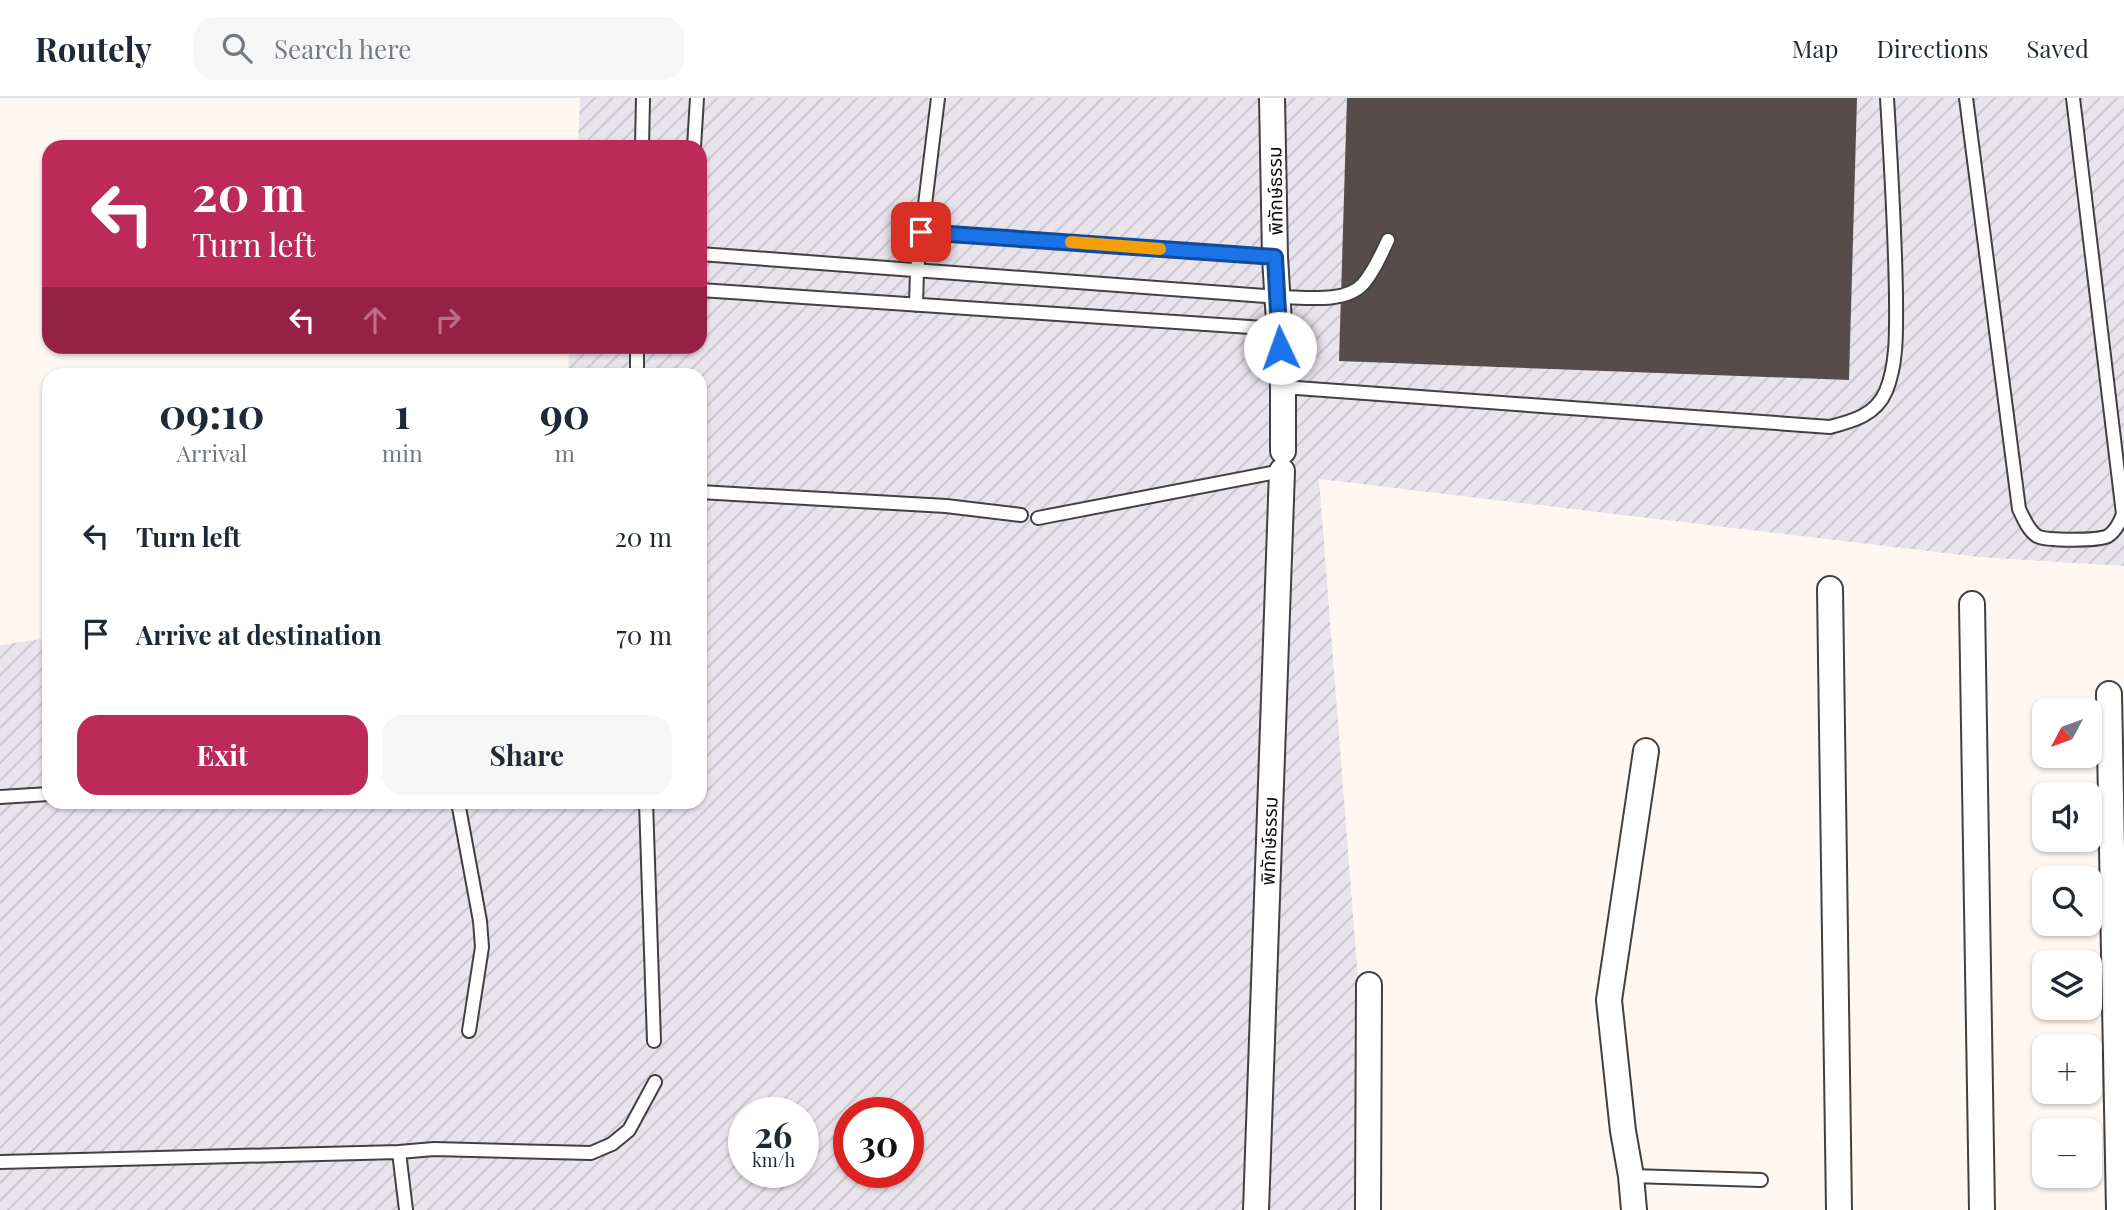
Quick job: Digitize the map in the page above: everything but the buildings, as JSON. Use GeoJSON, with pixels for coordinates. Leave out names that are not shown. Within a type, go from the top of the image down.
{"type":"FeatureCollection","features":[{"type":"Feature","properties":{"kind":"street","name":"พิทักษ์ธรรม"},"geometry":{"type":"LineString","coordinates":[[1256,1210],[1283,461],[1283,387],[1275,257],[1272,98]]}},
{"type":"Feature","properties":{"kind":"street"},"geometry":{"type":"LineString","coordinates":[[1830,589],[1839,1210]]}},
{"type":"Feature","properties":{"kind":"street"},"geometry":{"type":"LineString","coordinates":[[1972,604],[1982,1210]]}},
{"type":"Feature","properties":{"kind":"street"},"geometry":{"type":"LineString","coordinates":[[2109,694],[2121,1149],[2119,1210]]}},
{"type":"Feature","properties":{"kind":"street"},"geometry":{"type":"LineString","coordinates":[[1634,1210],[1609,1000],[1646,751]]}},
{"type":"Feature","properties":{"kind":"street"},"geometry":{"type":"LineString","coordinates":[[1368,1210],[1369,985]]}},
{"type":"Feature","properties":{"kind":"lane"},"geometry":{"type":"LineString","coordinates":[[642,140],[643,98]]}},
{"type":"Feature","properties":{"kind":"lane"},"geometry":{"type":"LineString","coordinates":[[694,140],[697,98]]}},
{"type":"Feature","properties":{"kind":"lane"},"geometry":{"type":"LineString","coordinates":[[916,305],[917,270],[937,98]]}},
{"type":"Feature","properties":{"kind":"lane"},"geometry":{"type":"LineString","coordinates":[[1283,387],[1830,428],[1858,420],[1873,409],[1886,391],[1893,364],[1896,261],[1887,98]]}},
{"type":"Feature","properties":{"kind":"lane"},"geometry":{"type":"LineString","coordinates":[[1966,98],[2019,509],[2028,527],[2039,538],[2090,541],[2107,536],[2119,526],[2123,514],[2073,98]]}},
{"type":"Feature","properties":{"kind":"lane"},"geometry":{"type":"LineString","coordinates":[[921,232],[1275,257]]}},
{"type":"Feature","properties":{"kind":"lane"},"geometry":{"type":"LineString","coordinates":[[707,255],[1278,297],[1342,297],[1362,286],[1388,240]]}},
{"type":"Feature","properties":{"kind":"lane"},"geometry":{"type":"LineString","coordinates":[[707,290],[1279,329]]}},
{"type":"Feature","properties":{"kind":"lane"},"geometry":{"type":"LineString","coordinates":[[1038,518],[1283,461]]}},
{"type":"Feature","properties":{"kind":"lane"},"geometry":{"type":"LineString","coordinates":[[707,492],[946,506],[1021,514]]}},
{"type":"Feature","properties":{"kind":"lane"},"geometry":{"type":"LineString","coordinates":[[0,797],[42,794]]}},
{"type":"Feature","properties":{"kind":"lane"},"geometry":{"type":"LineString","coordinates":[[459,809],[480,921],[482,947],[469,1031]]}},
{"type":"Feature","properties":{"kind":"lane"},"geometry":{"type":"LineString","coordinates":[[646,809],[654,1041]]}},
{"type":"Feature","properties":{"kind":"lane"},"geometry":{"type":"LineString","coordinates":[[0,1162],[434,1149],[592,1153],[612,1144],[629,1130],[654,1082]]}},
{"type":"Feature","properties":{"kind":"lane"},"geometry":{"type":"LineString","coordinates":[[399,1152],[406,1210]]}},
{"type":"Feature","properties":{"kind":"lane"},"geometry":{"type":"LineString","coordinates":[[1631,1175],[1761,1180]]}},
{"type":"Feature","properties":{"kind":"shaded area"},"geometry":{"type":"Polygon","coordinates":[[[580,98],[2124,98],[2124,566],[1979,557],[1319,479],[1376,1210],[0,1210],[0,645],[42,639],[42,809],[707,809],[707,368],[568,368],[569,354],[707,354],[707,140],[578,140],[580,98]]]}},
{"type":"Feature","properties":{"kind":"slow traffic"},"geometry":{"type":"LineString","coordinates":[[1071,242],[1160,249]]}},
{"type":"Feature","properties":{"kind":"route"},"geometry":{"type":"LineString","coordinates":[[921,232],[1275,257],[1280,348]]}}]}
